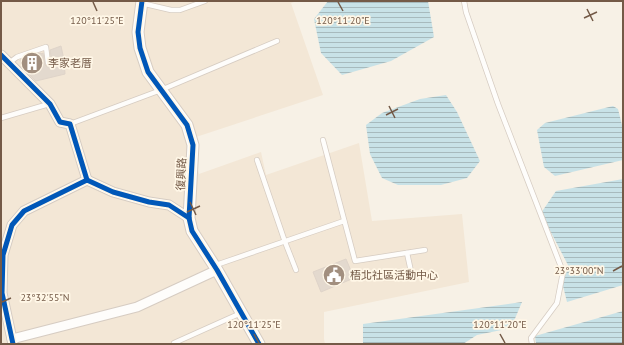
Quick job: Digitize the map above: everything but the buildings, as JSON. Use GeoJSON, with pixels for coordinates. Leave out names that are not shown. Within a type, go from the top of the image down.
{"type":"FeatureCollection","features":[{"type":"Feature","properties":{"kind":"street","name":"復興路"},"geometry":{"type":"LineString","coordinates":[[142,2],[138,32],[140,48],[148,72],[187,125],[193,145],[189,218],[192,231],[216,268],[241,312],[256,343]]}},
{"type":"Feature","properties":{"kind":"street"},"geometry":{"type":"LineString","coordinates":[[1,55],[50,104],[60,122],[70,124],[87,180],[113,192],[149,202],[169,205],[189,218]]}},
{"type":"Feature","properties":{"kind":"street"},"geometry":{"type":"LineString","coordinates":[[87,180],[24,211],[12,225],[3,255],[2,294],[12,341],[137,307],[216,268]]}},
{"type":"Feature","properties":{"kind":"lane"},"geometry":{"type":"LineString","coordinates":[[142,2],[171,10],[180,10],[205,1]]}},
{"type":"Feature","properties":{"kind":"lane"},"geometry":{"type":"LineString","coordinates":[[464,1],[466,12],[498,104],[563,272],[557,303],[531,338],[532,344]]}},
{"type":"Feature","properties":{"kind":"lane"},"geometry":{"type":"LineString","coordinates":[[70,124],[161,90],[277,41]]}},
{"type":"Feature","properties":{"kind":"lane"},"geometry":{"type":"LineString","coordinates":[[9,63],[17,57],[46,47],[48,63]]}},
{"type":"Feature","properties":{"kind":"lane"},"geometry":{"type":"LineString","coordinates":[[1,118],[50,104]]}},
{"type":"Feature","properties":{"kind":"lane"},"geometry":{"type":"LineString","coordinates":[[323,140],[355,261],[425,250]]}},
{"type":"Feature","properties":{"kind":"lane"},"geometry":{"type":"LineString","coordinates":[[257,160],[296,270]]}},
{"type":"Feature","properties":{"kind":"lane"},"geometry":{"type":"LineString","coordinates":[[216,268],[344,221]]}},
{"type":"Feature","properties":{"kind":"lane"},"geometry":{"type":"LineString","coordinates":[[407,253],[412,276]]}},
{"type":"Feature","properties":{"kind":"lane"},"geometry":{"type":"LineString","coordinates":[[174,343],[241,312]]}},
{"type":"Feature","properties":{"kind":"shaded area"},"geometry":{"type":"Polygon","coordinates":[[[1,1],[297,1],[291,3],[323,95],[190,139],[199,174],[261,152],[266,175],[359,143],[372,221],[462,214],[469,282],[324,312],[325,344],[1,344],[1,319],[4,318],[1,308],[1,1]]]}},
{"type":"Feature","properties":{"kind":"water"},"geometry":{"type":"Polygon","coordinates":[[[328,1],[428,1],[434,37],[391,61],[342,75],[321,53],[314,19],[328,1]]]}},
{"type":"Feature","properties":{"kind":"water"},"geometry":{"type":"Polygon","coordinates":[[[446,95],[457,112],[480,161],[467,178],[441,185],[398,185],[382,178],[370,154],[366,125],[382,113],[420,99],[446,95]]]}},
{"type":"Feature","properties":{"kind":"water"},"geometry":{"type":"Polygon","coordinates":[[[613,106],[618,109],[623,129],[623,160],[555,176],[544,167],[537,130],[545,123],[613,106]]]}},
{"type":"Feature","properties":{"kind":"water"},"geometry":{"type":"Polygon","coordinates":[[[623,179],[623,285],[567,302],[562,282],[569,267],[541,213],[556,191],[623,179]]]}},
{"type":"Feature","properties":{"kind":"water"},"geometry":{"type":"Polygon","coordinates":[[[522,302],[511,328],[477,335],[463,344],[363,344],[363,324],[522,302]]]}},
{"type":"Feature","properties":{"kind":"water"},"geometry":{"type":"Polygon","coordinates":[[[623,311],[623,344],[536,344],[535,336],[623,311]]]}},
{"type":"Feature","properties":{"kind":"cycle path"},"geometry":{"type":"LineString","coordinates":[[142,1],[138,32],[140,48],[148,72],[187,125],[193,145],[189,218],[192,231],[217,270],[259,344]]}},
{"type":"Feature","properties":{"kind":"cycle path"},"geometry":{"type":"LineString","coordinates":[[1,55],[50,104],[60,122],[70,124],[87,180]]}},
{"type":"Feature","properties":{"kind":"cycle path"},"geometry":{"type":"LineString","coordinates":[[13,344],[2,293],[3,255],[12,225],[24,211],[87,180],[113,192],[149,202],[169,205],[189,218]]}},
{"type":"Feature","properties":{"kind":"place","name":"李家老厝"},"geometry":{"type":"Point","coordinates":[32,63]}},
{"type":"Feature","properties":{"kind":"place","name":"梧北社區活動中心"},"geometry":{"type":"Point","coordinates":[334,275]}}]}
